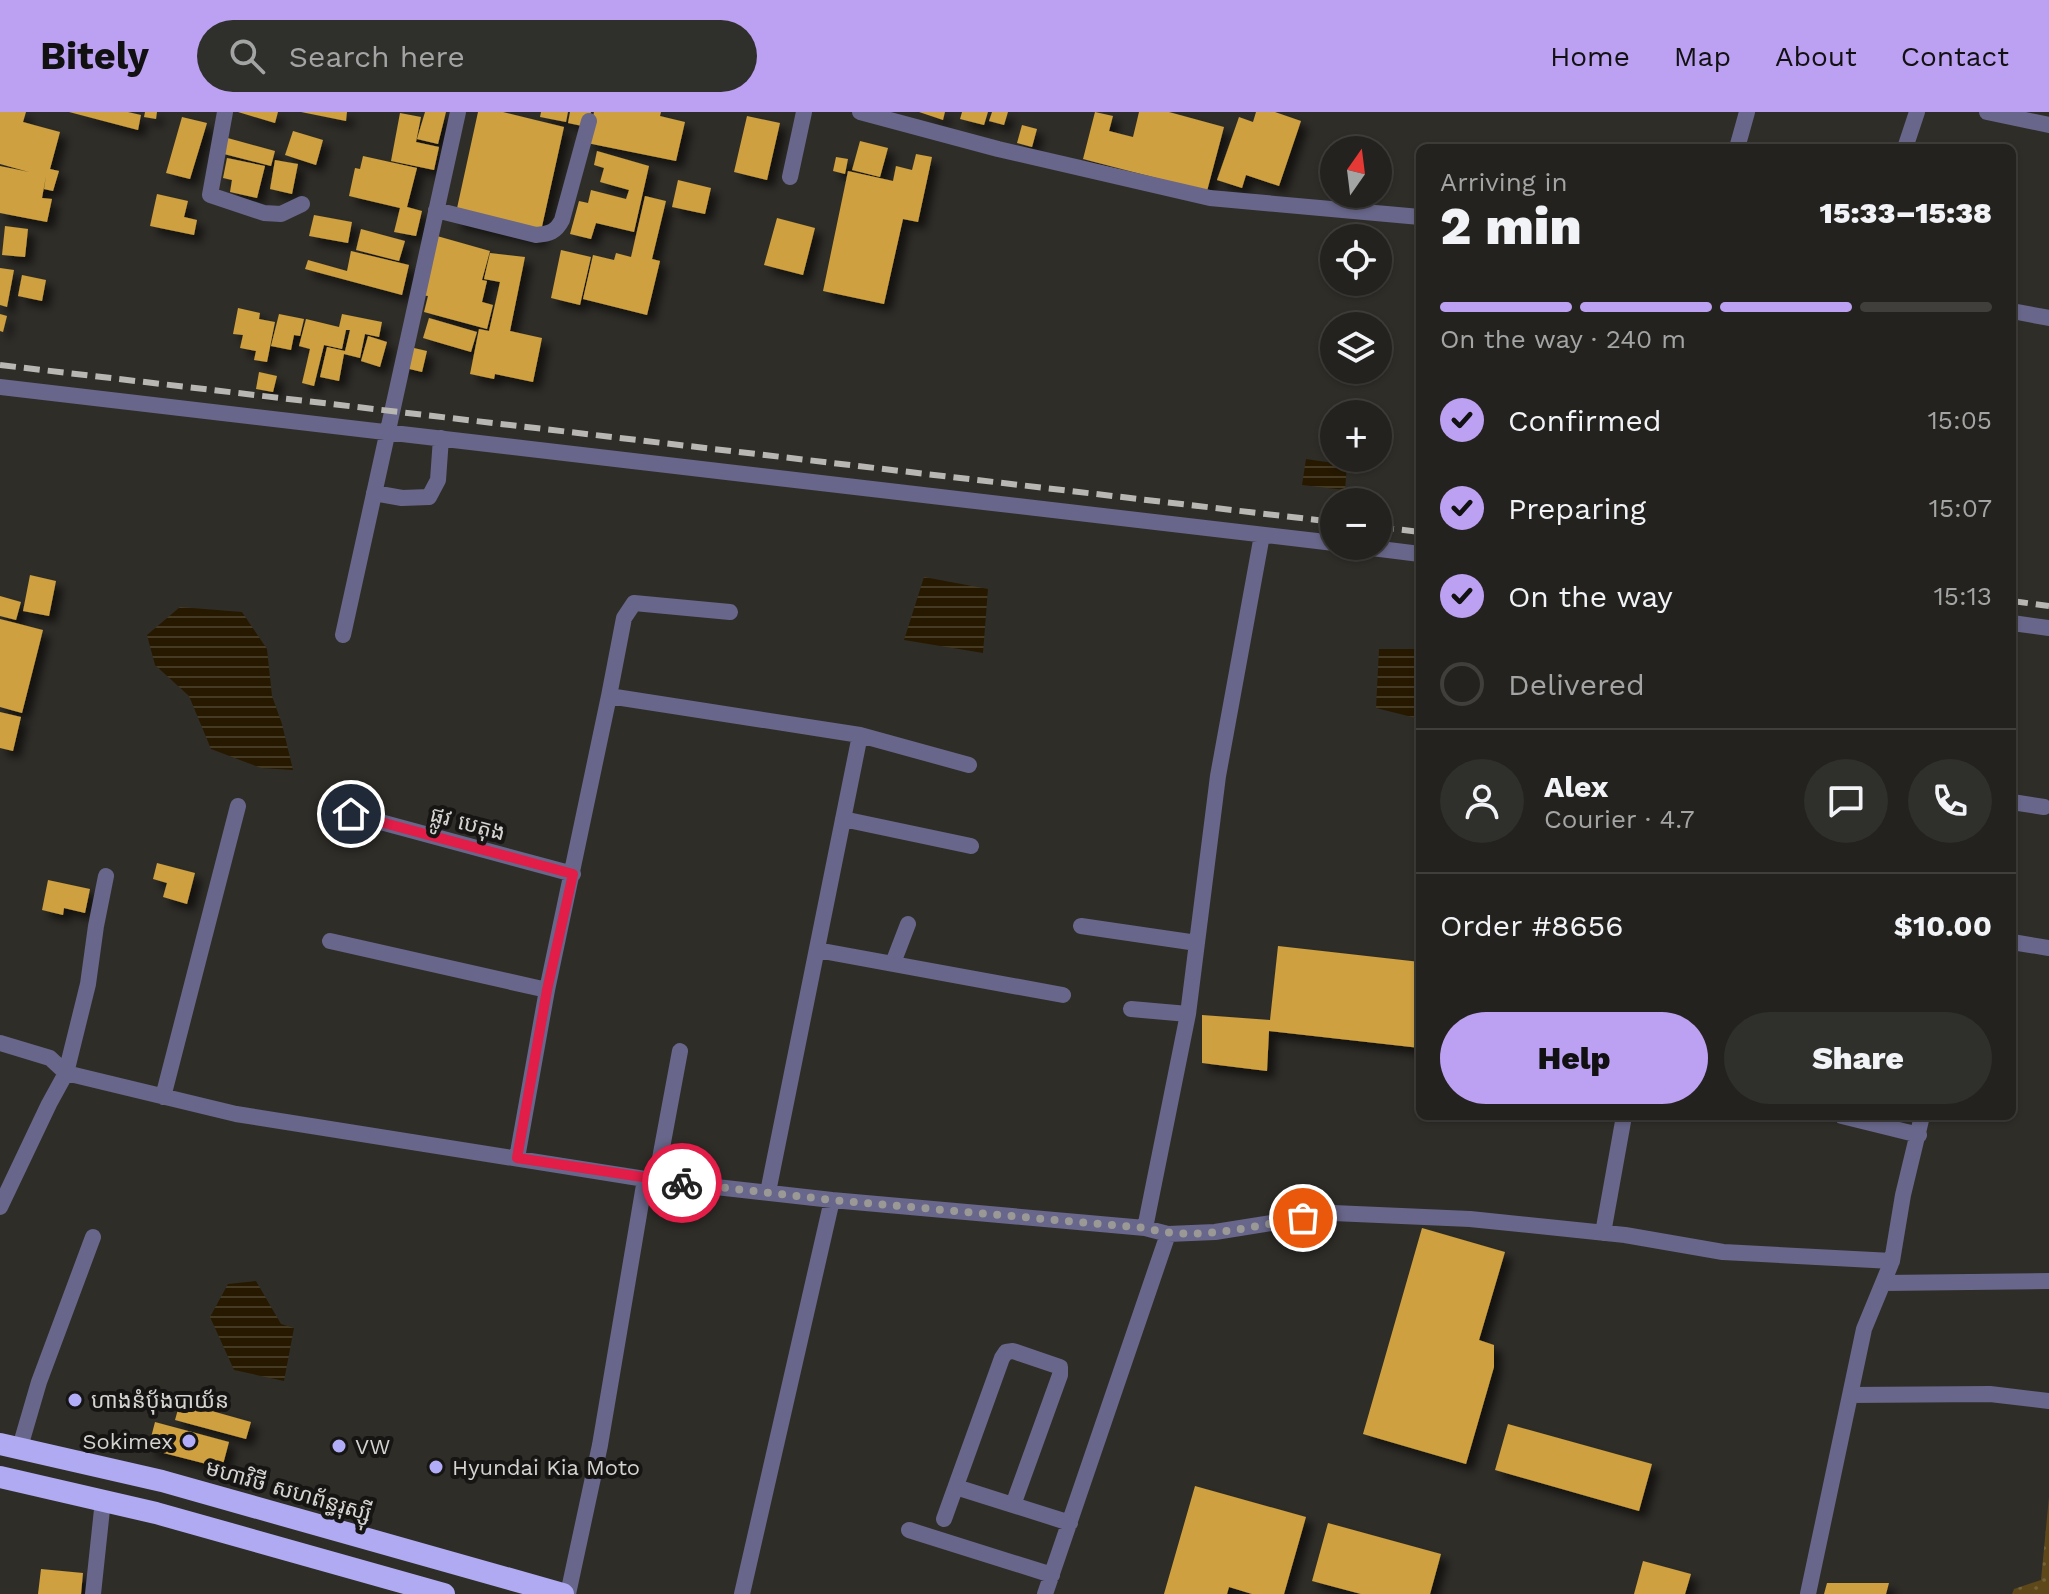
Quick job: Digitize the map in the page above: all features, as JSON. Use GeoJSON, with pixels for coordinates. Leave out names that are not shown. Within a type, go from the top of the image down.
{"type":"FeatureCollection","features":[{"type":"Feature","properties":{"kind":"highway","name":"មហាវិថី សហព័ន្ធរុស្ស៊ី"},"geometry":{"type":"LineString","coordinates":[[10,1446],[162,1481],[565,1594]]}},
{"type":"Feature","properties":{"kind":"highway"},"geometry":{"type":"LineString","coordinates":[[0,1477],[103,1500],[444,1594]]}},
{"type":"Feature","properties":{"kind":"highway"},"geometry":{"type":"LineString","coordinates":[[417,1586],[426,1556]]}},
{"type":"Feature","properties":{"kind":"street"},"geometry":{"type":"LineString","coordinates":[[225,112],[210,195],[264,213],[281,214],[302,204]]}},
{"type":"Feature","properties":{"kind":"street"},"geometry":{"type":"LineString","coordinates":[[343,635],[458,112]]}},
{"type":"Feature","properties":{"kind":"street"},"geometry":{"type":"LineString","coordinates":[[790,177],[804,112]]}},
{"type":"Feature","properties":{"kind":"street"},"geometry":{"type":"LineString","coordinates":[[860,112],[998,149],[1210,198],[1416,217]]}},
{"type":"Feature","properties":{"kind":"street"},"geometry":{"type":"LineString","coordinates":[[1738,144],[1747,112]]}},
{"type":"Feature","properties":{"kind":"street"},"geometry":{"type":"LineString","coordinates":[[1906,144],[1917,112]]}},
{"type":"Feature","properties":{"kind":"street"},"geometry":{"type":"LineString","coordinates":[[1987,112],[2049,125]]}},
{"type":"Feature","properties":{"kind":"street"},"geometry":{"type":"LineString","coordinates":[[436,210],[536,235],[549,234],[558,228],[562,220],[589,121]]}},
{"type":"Feature","properties":{"kind":"street"},"geometry":{"type":"LineString","coordinates":[[2016,312],[2049,318]]}},
{"type":"Feature","properties":{"kind":"street"},"geometry":{"type":"LineString","coordinates":[[0,387],[1320,541]]}},
{"type":"Feature","properties":{"kind":"street"},"geometry":{"type":"LineString","coordinates":[[374,493],[402,498],[429,497],[438,480],[441,438]]}},
{"type":"Feature","properties":{"kind":"street"},"geometry":{"type":"LineString","coordinates":[[1145,1228],[1188,1014],[1218,776],[1262,535]]}},
{"type":"Feature","properties":{"kind":"street"},"geometry":{"type":"LineString","coordinates":[[1392,550],[1416,554]]}},
{"type":"Feature","properties":{"kind":"street"},"geometry":{"type":"LineString","coordinates":[[517,1158],[547,990],[624,618],[634,603],[730,612]]}},
{"type":"Feature","properties":{"kind":"street"},"geometry":{"type":"LineString","coordinates":[[2016,624],[2049,628]]}},
{"type":"Feature","properties":{"kind":"street"},"geometry":{"type":"LineString","coordinates":[[609,696],[860,735],[969,765]]}},
{"type":"Feature","properties":{"kind":"street"},"geometry":{"type":"LineString","coordinates":[[768,1192],[860,735]]}},
{"type":"Feature","properties":{"kind":"street"},"geometry":{"type":"LineString","coordinates":[[2016,803],[2044,807]]}},
{"type":"Feature","properties":{"kind":"street"},"geometry":{"type":"LineString","coordinates":[[163,1097],[238,806]]}},
{"type":"Feature","properties":{"kind":"street","name":"ផ្លូវ បេតុង"},"geometry":{"type":"LineString","coordinates":[[351,814],[573,874]]}},
{"type":"Feature","properties":{"kind":"street"},"geometry":{"type":"LineString","coordinates":[[843,819],[971,846]]}},
{"type":"Feature","properties":{"kind":"street"},"geometry":{"type":"LineString","coordinates":[[0,1207],[66,1073],[88,984],[106,876]]}},
{"type":"Feature","properties":{"kind":"street"},"geometry":{"type":"LineString","coordinates":[[893,963],[908,924]]}},
{"type":"Feature","properties":{"kind":"street"},"geometry":{"type":"LineString","coordinates":[[1081,926],[1197,943]]}},
{"type":"Feature","properties":{"kind":"street"},"geometry":{"type":"LineString","coordinates":[[330,941],[547,990]]}},
{"type":"Feature","properties":{"kind":"street"},"geometry":{"type":"LineString","coordinates":[[2016,943],[2049,948]]}},
{"type":"Feature","properties":{"kind":"street"},"geometry":{"type":"LineString","coordinates":[[817,950],[1063,995]]}},
{"type":"Feature","properties":{"kind":"street"},"geometry":{"type":"LineString","coordinates":[[1131,1009],[1188,1014]]}},
{"type":"Feature","properties":{"kind":"street"},"geometry":{"type":"LineString","coordinates":[[0,1043],[50,1058],[66,1073],[236,1114],[650,1180],[1145,1228],[1168,1234],[1215,1232],[1333,1213],[1470,1219],[1603,1233],[1723,1252],[1892,1261]]}},
{"type":"Feature","properties":{"kind":"street"},"geometry":{"type":"LineString","coordinates":[[565,1594],[600,1445],[650,1180],[680,1051]]}},
{"type":"Feature","properties":{"kind":"street"},"geometry":{"type":"LineString","coordinates":[[1603,1233],[1623,1120]]}},
{"type":"Feature","properties":{"kind":"street"},"geometry":{"type":"LineString","coordinates":[[1859,1120],[1919,1135]]}},
{"type":"Feature","properties":{"kind":"street"},"geometry":{"type":"LineString","coordinates":[[1808,1594],[1864,1329],[1892,1261],[1903,1195],[1921,1120]]}},
{"type":"Feature","properties":{"kind":"street"},"geometry":{"type":"LineString","coordinates":[[742,1594],[832,1200]]}},
{"type":"Feature","properties":{"kind":"street"},"geometry":{"type":"LineString","coordinates":[[1045,1594],[1168,1234]]}},
{"type":"Feature","properties":{"kind":"street"},"geometry":{"type":"LineString","coordinates":[[10,1446],[39,1382],[93,1237]]}},
{"type":"Feature","properties":{"kind":"street"},"geometry":{"type":"LineString","coordinates":[[1884,1283],[2049,1281]]}},
{"type":"Feature","properties":{"kind":"street"},"geometry":{"type":"LineString","coordinates":[[944,1519],[1006,1352],[1013,1351],[1055,1363],[1060,1367],[1060,1375],[1013,1505]]}},
{"type":"Feature","properties":{"kind":"street"},"geometry":{"type":"LineString","coordinates":[[1850,1395],[1990,1394],[2049,1401]]}},
{"type":"Feature","properties":{"kind":"street"},"geometry":{"type":"LineString","coordinates":[[956,1487],[1070,1523]]}},
{"type":"Feature","properties":{"kind":"street"},"geometry":{"type":"LineString","coordinates":[[93,1594],[103,1500]]}},
{"type":"Feature","properties":{"kind":"street"},"geometry":{"type":"LineString","coordinates":[[909,1530],[1052,1575]]}},
{"type":"Feature","properties":{"kind":"shaded area"},"geometry":{"type":"Polygon","coordinates":[[[1306,459],[1320,461],[1320,472],[1346,472],[1345,488],[1302,485],[1306,459]]]}},
{"type":"Feature","properties":{"kind":"shaded area"},"geometry":{"type":"Polygon","coordinates":[[[924,577],[988,589],[983,653],[904,640],[924,577]]]}},
{"type":"Feature","properties":{"kind":"shaded area"},"geometry":{"type":"Polygon","coordinates":[[[180,607],[242,612],[267,649],[272,696],[293,770],[261,768],[211,749],[189,696],[155,665],[147,635],[180,607]]]}},
{"type":"Feature","properties":{"kind":"shaded area"},"geometry":{"type":"Polygon","coordinates":[[[1379,649],[1416,649],[1416,718],[1376,708],[1379,649]]]}},
{"type":"Feature","properties":{"kind":"shaded area"},"geometry":{"type":"Polygon","coordinates":[[[256,1281],[281,1324],[294,1328],[284,1381],[234,1370],[210,1317],[228,1284],[256,1281]]]}},
{"type":"Feature","properties":{"kind":"shaded area"},"geometry":{"type":"Polygon","coordinates":[[[2049,1497],[2049,1594],[2012,1594],[2014,1589],[2041,1580],[2049,1497]]]}},
{"type":"Feature","properties":{"kind":"building"},"geometry":{"type":"Polygon","coordinates":[[[0,112],[26,112],[23,122],[60,132],[50,169],[59,171],[53,191],[44,189],[46,176],[42,198],[52,199],[47,222],[0,213],[0,166],[29,172],[0,164],[0,112]]]}},
{"type":"Feature","properties":{"kind":"building"},"geometry":{"type":"Polygon","coordinates":[[[69,112],[128,112],[141,115],[138,130],[69,112]]]}},
{"type":"Feature","properties":{"kind":"building"},"geometry":{"type":"Polygon","coordinates":[[[145,112],[157,112],[156,119],[144,117],[145,112]]]}},
{"type":"Feature","properties":{"kind":"building"},"geometry":{"type":"Polygon","coordinates":[[[238,112],[278,112],[275,123],[238,112]]]}},
{"type":"Feature","properties":{"kind":"building"},"geometry":{"type":"Polygon","coordinates":[[[301,112],[347,112],[346,121],[301,112]]]}},
{"type":"Feature","properties":{"kind":"building"},"geometry":{"type":"Polygon","coordinates":[[[425,112],[446,112],[438,144],[417,139],[425,112]]]}},
{"type":"Feature","properties":{"kind":"building"},"geometry":{"type":"Polygon","coordinates":[[[478,112],[503,112],[564,127],[539,240],[454,222],[478,112]]]}},
{"type":"Feature","properties":{"kind":"building"},"geometry":{"type":"Polygon","coordinates":[[[541,112],[568,112],[566,122],[540,117],[541,112]]]}},
{"type":"Feature","properties":{"kind":"building"},"geometry":{"type":"Polygon","coordinates":[[[570,112],[591,112],[587,127],[568,123],[570,112]]]}},
{"type":"Feature","properties":{"kind":"building"},"geometry":{"type":"Polygon","coordinates":[[[594,112],[661,112],[660,116],[685,122],[676,161],[587,143],[594,112]]]}},
{"type":"Feature","properties":{"kind":"building"},"geometry":{"type":"Polygon","coordinates":[[[919,112],[945,112],[943,120],[919,112]]]}},
{"type":"Feature","properties":{"kind":"building"},"geometry":{"type":"Polygon","coordinates":[[[962,112],[988,112],[984,125],[960,119],[962,112]]]}},
{"type":"Feature","properties":{"kind":"building"},"geometry":{"type":"Polygon","coordinates":[[[992,112],[1008,112],[1004,125],[989,121],[992,112]]]}},
{"type":"Feature","properties":{"kind":"building"},"geometry":{"type":"Polygon","coordinates":[[[1095,112],[1113,116],[1109,131],[1133,137],[1139,112],[1169,112],[1224,127],[1207,191],[1083,159],[1095,112]]]}},
{"type":"Feature","properties":{"kind":"building"},"geometry":{"type":"Polygon","coordinates":[[[1256,112],[1275,112],[1301,121],[1279,186],[1246,175],[1242,188],[1217,180],[1239,117],[1253,122],[1256,112]]]}},
{"type":"Feature","properties":{"kind":"building"},"geometry":{"type":"Polygon","coordinates":[[[400,113],[421,117],[416,142],[439,147],[434,170],[391,161],[400,113]]]}},
{"type":"Feature","properties":{"kind":"building"},"geometry":{"type":"Polygon","coordinates":[[[747,116],[780,123],[767,180],[734,172],[747,116]]]}},
{"type":"Feature","properties":{"kind":"building"},"geometry":{"type":"Polygon","coordinates":[[[182,117],[207,123],[190,179],[166,173],[182,117]]]}},
{"type":"Feature","properties":{"kind":"building"},"geometry":{"type":"Polygon","coordinates":[[[1022,125],[1037,129],[1032,147],[1017,143],[1022,125]]]}},
{"type":"Feature","properties":{"kind":"building"},"geometry":{"type":"Polygon","coordinates":[[[293,131],[323,140],[316,165],[285,155],[293,131]]]}},
{"type":"Feature","properties":{"kind":"building"},"geometry":{"type":"Polygon","coordinates":[[[224,137],[275,151],[271,166],[220,153],[224,137]]]}},
{"type":"Feature","properties":{"kind":"building"},"geometry":{"type":"Polygon","coordinates":[[[860,141],[888,148],[880,177],[852,170],[860,141]]]}},
{"type":"Feature","properties":{"kind":"building"},"geometry":{"type":"Polygon","coordinates":[[[597,151],[649,166],[634,232],[596,223],[591,239],[570,234],[579,201],[588,203],[591,190],[626,199],[629,190],[600,182],[604,168],[594,165],[597,151]]]}},
{"type":"Feature","properties":{"kind":"building"},"geometry":{"type":"Polygon","coordinates":[[[916,154],[932,157],[918,222],[903,219],[884,304],[823,291],[848,171],[893,181],[896,166],[912,170],[916,154]]]}},
{"type":"Feature","properties":{"kind":"building"},"geometry":{"type":"Polygon","coordinates":[[[363,156],[417,168],[407,207],[422,211],[416,236],[394,232],[400,208],[349,196],[355,168],[360,169],[363,156]]]}},
{"type":"Feature","properties":{"kind":"building"},"geometry":{"type":"Polygon","coordinates":[[[836,157],[848,159],[845,174],[833,171],[836,157]]]}},
{"type":"Feature","properties":{"kind":"building"},"geometry":{"type":"Polygon","coordinates":[[[227,158],[265,166],[257,198],[230,192],[232,180],[223,178],[227,158]]]}},
{"type":"Feature","properties":{"kind":"building"},"geometry":{"type":"Polygon","coordinates":[[[275,160],[298,164],[292,194],[270,189],[275,160]]]}},
{"type":"Feature","properties":{"kind":"building"},"geometry":{"type":"Polygon","coordinates":[[[678,180],[711,188],[705,214],[672,207],[678,180]]]}},
{"type":"Feature","properties":{"kind":"building"},"geometry":{"type":"Polygon","coordinates":[[[157,194],[188,201],[184,217],[197,220],[194,235],[150,226],[157,194]]]}},
{"type":"Feature","properties":{"kind":"building"},"geometry":{"type":"Polygon","coordinates":[[[645,196],[666,201],[652,259],[660,261],[647,315],[583,299],[593,255],[614,260],[616,253],[631,257],[645,196]]]}},
{"type":"Feature","properties":{"kind":"building"},"geometry":{"type":"Polygon","coordinates":[[[314,215],[352,222],[348,243],[309,236],[314,215]]]}},
{"type":"Feature","properties":{"kind":"building"},"geometry":{"type":"Polygon","coordinates":[[[777,218],[815,228],[803,275],[764,265],[777,218]]]}},
{"type":"Feature","properties":{"kind":"building"},"geometry":{"type":"Polygon","coordinates":[[[5,226],[28,229],[25,257],[2,255],[5,226]]]}},
{"type":"Feature","properties":{"kind":"building"},"geometry":{"type":"Polygon","coordinates":[[[361,229],[405,241],[399,261],[356,250],[361,229]]]}},
{"type":"Feature","properties":{"kind":"building"},"geometry":{"type":"Polygon","coordinates":[[[437,236],[490,251],[482,280],[487,281],[482,302],[493,305],[487,329],[424,312],[428,296],[421,295],[437,236]]]}},
{"type":"Feature","properties":{"kind":"building"},"geometry":{"type":"Polygon","coordinates":[[[561,250],[591,257],[580,305],[551,298],[561,250]]]}},
{"type":"Feature","properties":{"kind":"building"},"geometry":{"type":"Polygon","coordinates":[[[351,251],[409,265],[402,295],[305,269],[308,260],[347,271],[351,251]]]}},
{"type":"Feature","properties":{"kind":"building"},"geometry":{"type":"Polygon","coordinates":[[[490,253],[525,257],[510,331],[542,338],[533,382],[495,374],[494,379],[470,374],[479,329],[489,331],[500,282],[484,279],[490,253]]]}},
{"type":"Feature","properties":{"kind":"building"},"geometry":{"type":"Polygon","coordinates":[[[0,268],[14,270],[7,307],[0,305],[0,268]]]}},
{"type":"Feature","properties":{"kind":"building"},"geometry":{"type":"Polygon","coordinates":[[[22,275],[46,280],[42,301],[18,296],[22,275]]]}},
{"type":"Feature","properties":{"kind":"building"},"geometry":{"type":"Polygon","coordinates":[[[238,308],[260,313],[259,319],[275,322],[267,362],[254,360],[256,351],[240,348],[243,335],[233,334],[238,308]]]}},
{"type":"Feature","properties":{"kind":"building"},"geometry":{"type":"Polygon","coordinates":[[[0,314],[7,316],[3,332],[0,331],[0,314]]]}},
{"type":"Feature","properties":{"kind":"building"},"geometry":{"type":"Polygon","coordinates":[[[279,314],[304,319],[300,336],[294,335],[291,350],[271,346],[279,314]]]}},
{"type":"Feature","properties":{"kind":"building"},"geometry":{"type":"Polygon","coordinates":[[[342,314],[382,322],[379,337],[365,334],[360,358],[344,354],[339,381],[320,377],[327,347],[345,351],[350,330],[346,330],[342,349],[324,345],[314,386],[302,383],[310,349],[299,346],[306,319],[339,327],[342,314]]]}},
{"type":"Feature","properties":{"kind":"building"},"geometry":{"type":"Polygon","coordinates":[[[429,318],[477,332],[471,352],[423,338],[429,318]]]}},
{"type":"Feature","properties":{"kind":"building"},"geometry":{"type":"Polygon","coordinates":[[[368,336],[387,342],[380,367],[361,361],[368,336]]]}},
{"type":"Feature","properties":{"kind":"building"},"geometry":{"type":"Polygon","coordinates":[[[401,345],[427,351],[422,372],[397,366],[401,345]]]}},
{"type":"Feature","properties":{"kind":"building"},"geometry":{"type":"Polygon","coordinates":[[[259,372],[277,376],[273,392],[256,389],[259,372]]]}},
{"type":"Feature","properties":{"kind":"building"},"geometry":{"type":"Polygon","coordinates":[[[30,575],[56,581],[49,616],[23,611],[30,575]]]}},
{"type":"Feature","properties":{"kind":"building"},"geometry":{"type":"Polygon","coordinates":[[[0,596],[21,602],[16,620],[0,616],[0,596]]]}},
{"type":"Feature","properties":{"kind":"building"},"geometry":{"type":"Polygon","coordinates":[[[0,619],[43,630],[22,713],[0,707],[0,619]]]}},
{"type":"Feature","properties":{"kind":"building"},"geometry":{"type":"Polygon","coordinates":[[[0,712],[21,717],[13,751],[0,748],[0,712]]]}},
{"type":"Feature","properties":{"kind":"building"},"geometry":{"type":"Polygon","coordinates":[[[157,863],[195,873],[187,904],[163,897],[167,883],[153,879],[157,863]]]}},
{"type":"Feature","properties":{"kind":"building"},"geometry":{"type":"Polygon","coordinates":[[[48,880],[90,889],[85,913],[64,908],[63,915],[42,910],[48,880]]]}},
{"type":"Feature","properties":{"kind":"building"},"geometry":{"type":"Polygon","coordinates":[[[1278,946],[1416,962],[1416,1048],[1269,1031],[1267,1071],[1202,1063],[1202,1015],[1270,1020],[1278,946]]]}},
{"type":"Feature","properties":{"kind":"building"},"geometry":{"type":"Polygon","coordinates":[[[1422,1228],[1505,1252],[1479,1340],[1494,1345],[1494,1367],[1466,1464],[1363,1434],[1422,1228]]]}},
{"type":"Feature","properties":{"kind":"building"},"geometry":{"type":"Polygon","coordinates":[[[180,1402],[251,1422],[246,1439],[175,1420],[180,1402]]]}},
{"type":"Feature","properties":{"kind":"building"},"geometry":{"type":"Polygon","coordinates":[[[155,1422],[229,1442],[222,1468],[148,1449],[155,1422]]]}},
{"type":"Feature","properties":{"kind":"building"},"geometry":{"type":"Polygon","coordinates":[[[1508,1424],[1652,1464],[1639,1511],[1495,1470],[1508,1424]]]}},
{"type":"Feature","properties":{"kind":"building"},"geometry":{"type":"Polygon","coordinates":[[[1195,1486],[1306,1517],[1284,1594],[1252,1594],[1229,1587],[1227,1594],[1164,1594],[1195,1486]]]}},
{"type":"Feature","properties":{"kind":"building"},"geometry":{"type":"Polygon","coordinates":[[[1328,1523],[1441,1554],[1430,1594],[1361,1594],[1312,1581],[1328,1523]]]}},
{"type":"Feature","properties":{"kind":"building"},"geometry":{"type":"Polygon","coordinates":[[[1643,1561],[1691,1574],[1685,1594],[1634,1594],[1643,1561]]]}},
{"type":"Feature","properties":{"kind":"building"},"geometry":{"type":"Polygon","coordinates":[[[41,1569],[83,1573],[81,1594],[38,1594],[41,1569]]]}},
{"type":"Feature","properties":{"kind":"building"},"geometry":{"type":"Polygon","coordinates":[[[1827,1583],[1889,1583],[1886,1594],[1824,1594],[1827,1583]]]}},
{"type":"Feature","properties":{"kind":"railway"},"geometry":{"type":"LineString","coordinates":[[0,365],[1320,520]]}},
{"type":"Feature","properties":{"kind":"railway"},"geometry":{"type":"LineString","coordinates":[[1392,529],[1416,532]]}},
{"type":"Feature","properties":{"kind":"railway"},"geometry":{"type":"LineString","coordinates":[[2016,602],[2049,606]]}},
{"type":"Feature","properties":{"kind":"way so far"},"geometry":{"type":"LineString","coordinates":[[682,1183],[832,1200],[1145,1228],[1168,1234],[1215,1232],[1303,1218]]}},
{"type":"Feature","properties":{"kind":"place","name":"ហាងនំបុ័ងបាយ័ន"},"geometry":{"type":"Point","coordinates":[75,1400]}},
{"type":"Feature","properties":{"kind":"place","name":"Sokimex"},"geometry":{"type":"Point","coordinates":[189,1441]}},
{"type":"Feature","properties":{"kind":"place","name":"VW"},"geometry":{"type":"Point","coordinates":[339,1446]}},
{"type":"Feature","properties":{"kind":"place","name":"Hyundai Kia Moto"},"geometry":{"type":"Point","coordinates":[436,1467]}},
{"type":"Feature","properties":{"kind":"route"},"geometry":{"type":"LineString","coordinates":[[351,814],[573,874],[547,990],[517,1158],[682,1183]]}}]}
